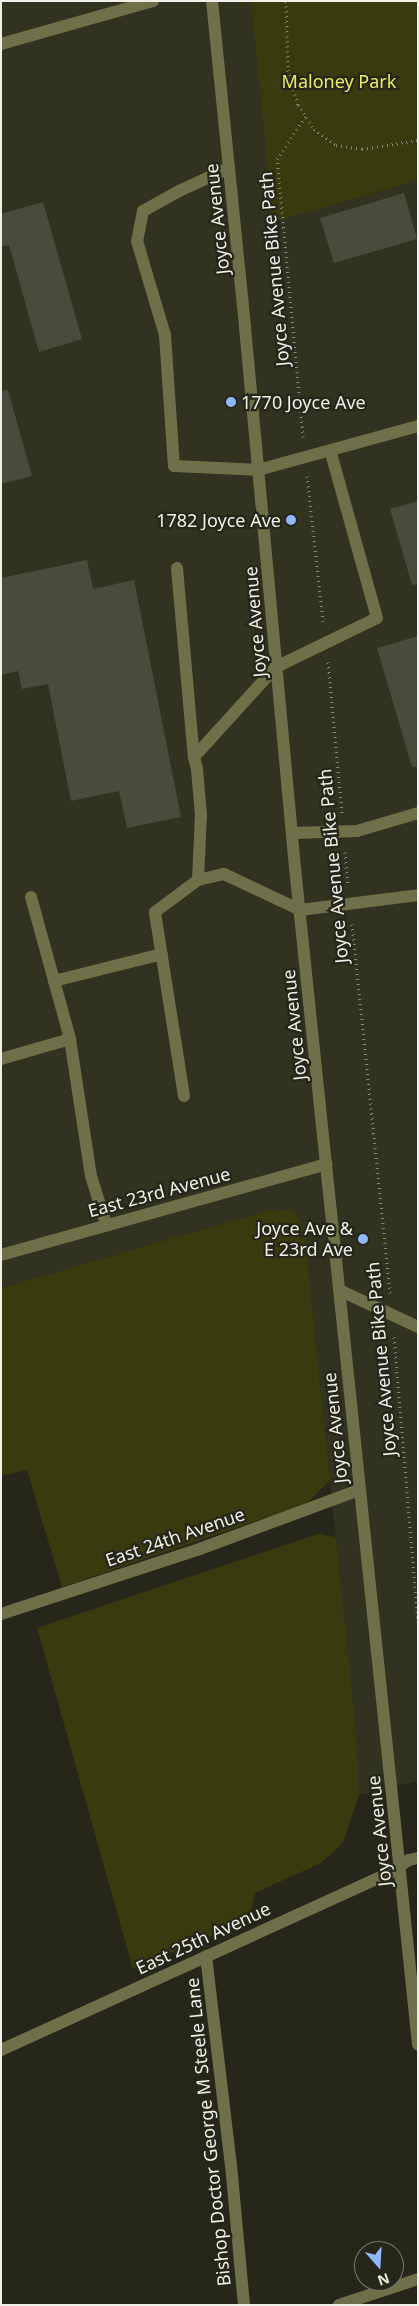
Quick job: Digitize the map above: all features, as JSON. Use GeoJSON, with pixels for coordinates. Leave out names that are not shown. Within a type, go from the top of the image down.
{"type":"FeatureCollection","features":[{"type":"Feature","properties":{"kind":"street"},"geometry":{"type":"LineString","coordinates":[[1,44],[153,1]]}},
{"type":"Feature","properties":{"kind":"street","name":"Joyce Avenue"},"geometry":{"type":"LineString","coordinates":[[212,1],[292,834],[418,2045]]}},
{"type":"Feature","properties":{"kind":"street"},"geometry":{"type":"LineString","coordinates":[[229,168],[179,191],[143,211],[137,241],[165,335],[174,466],[258,470],[418,426]]}},
{"type":"Feature","properties":{"kind":"street"},"geometry":{"type":"LineString","coordinates":[[194,757],[276,667],[377,618],[330,450]]}},
{"type":"Feature","properties":{"kind":"street"},"geometry":{"type":"LineString","coordinates":[[177,568],[201,815],[198,880]]}},
{"type":"Feature","properties":{"kind":"street"},"geometry":{"type":"LineString","coordinates":[[292,834],[357,831],[418,813]]}},
{"type":"Feature","properties":{"kind":"street"},"geometry":{"type":"LineString","coordinates":[[184,1096],[155,912],[198,880],[224,874],[300,910],[418,895]]}},
{"type":"Feature","properties":{"kind":"street"},"geometry":{"type":"LineString","coordinates":[[31,897],[70,1039],[91,1176],[106,1224]]}},
{"type":"Feature","properties":{"kind":"street"},"geometry":{"type":"LineString","coordinates":[[54,981],[162,954]]}},
{"type":"Feature","properties":{"kind":"street"},"geometry":{"type":"LineString","coordinates":[[1,1059],[70,1039]]}},
{"type":"Feature","properties":{"kind":"street","name":"East 23rd Avenue"},"geometry":{"type":"LineString","coordinates":[[1,1255],[106,1224],[327,1164]]}},
{"type":"Feature","properties":{"kind":"street"},"geometry":{"type":"LineString","coordinates":[[339,1290],[418,1326]]}},
{"type":"Feature","properties":{"kind":"street","name":"East 24th Avenue"},"geometry":{"type":"LineString","coordinates":[[1,1614],[197,1550],[359,1490]]}},
{"type":"Feature","properties":{"kind":"street","name":"East 25th Avenue"},"geometry":{"type":"LineString","coordinates":[[1,2050],[418,1858]]}},
{"type":"Feature","properties":{"kind":"street","name":"Bishop Doctor George M Steele Lane"},"geometry":{"type":"LineString","coordinates":[[206,1956],[231,2165],[244,2305]]}},
{"type":"Feature","properties":{"kind":"street"},"geometry":{"type":"LineString","coordinates":[[339,2305],[418,2280]]}},
{"type":"Feature","properties":{"kind":"path"},"geometry":{"type":"LineString","coordinates":[[286,1],[288,70],[298,106],[314,129],[336,145],[362,149],[418,140]]}},
{"type":"Feature","properties":{"kind":"path","name":"Joyce Avenue Bike Path"},"geometry":{"type":"LineString","coordinates":[[306,116],[277,159],[304,457],[326,643],[350,904],[393,1315],[418,1622]]}},
{"type":"Feature","properties":{"kind":"shaded area"},"geometry":{"type":"Polygon","coordinates":[[[1,1],[251,1],[273,221],[418,180],[418,1781],[359,1795],[356,1733],[304,1228],[293,1209],[266,1211],[1,1288],[1,1]]]}},
{"type":"Feature","properties":{"kind":"green space","name":"Maloney Park"},"geometry":{"type":"Polygon","coordinates":[[[251,1],[418,1],[418,180],[273,222],[251,1]]]}},
{"type":"Feature","properties":{"kind":"green space"},"geometry":{"type":"Polygon","coordinates":[[[293,1209],[304,1228],[330,1480],[306,1504],[62,1587],[27,1470],[1,1476],[1,1288],[266,1211],[293,1209]]]}},
{"type":"Feature","properties":{"kind":"green space"},"geometry":{"type":"Polygon","coordinates":[[[318,1534],[336,1537],[356,1733],[359,1795],[343,1843],[321,1863],[255,1893],[249,1920],[133,1969],[37,1628],[318,1534]]]}},
{"type":"Feature","properties":{"kind":"building"},"geometry":{"type":"Polygon","coordinates":[[[404,193],[417,239],[334,263],[320,218],[404,193]]]}},
{"type":"Feature","properties":{"kind":"building"},"geometry":{"type":"Polygon","coordinates":[[[43,202],[82,339],[39,352],[9,245],[1,247],[1,214],[43,202]]]}},
{"type":"Feature","properties":{"kind":"building"},"geometry":{"type":"Polygon","coordinates":[[[8,390],[32,476],[1,484],[1,391],[8,390]]]}},
{"type":"Feature","properties":{"kind":"building"},"geometry":{"type":"Polygon","coordinates":[[[418,501],[418,584],[412,585],[390,509],[418,501]]]}},
{"type":"Feature","properties":{"kind":"building"},"geometry":{"type":"Polygon","coordinates":[[[87,560],[93,589],[134,580],[181,817],[127,828],[119,791],[71,801],[48,684],[22,689],[18,671],[1,675],[1,578],[87,560]]]}},
{"type":"Feature","properties":{"kind":"building"},"geometry":{"type":"Polygon","coordinates":[[[418,636],[418,767],[412,767],[377,648],[418,636]]]}},
{"type":"Feature","properties":{"kind":"place","name":"1770 Joyce Ave"},"geometry":{"type":"Point","coordinates":[231,402]}},
{"type":"Feature","properties":{"kind":"place","name":"1782 Joyce Ave"},"geometry":{"type":"Point","coordinates":[291,520]}},
{"type":"Feature","properties":{"kind":"place","name":"Joyce Ave & E 23rd Ave"},"geometry":{"type":"Point","coordinates":[363,1239]}}]}
